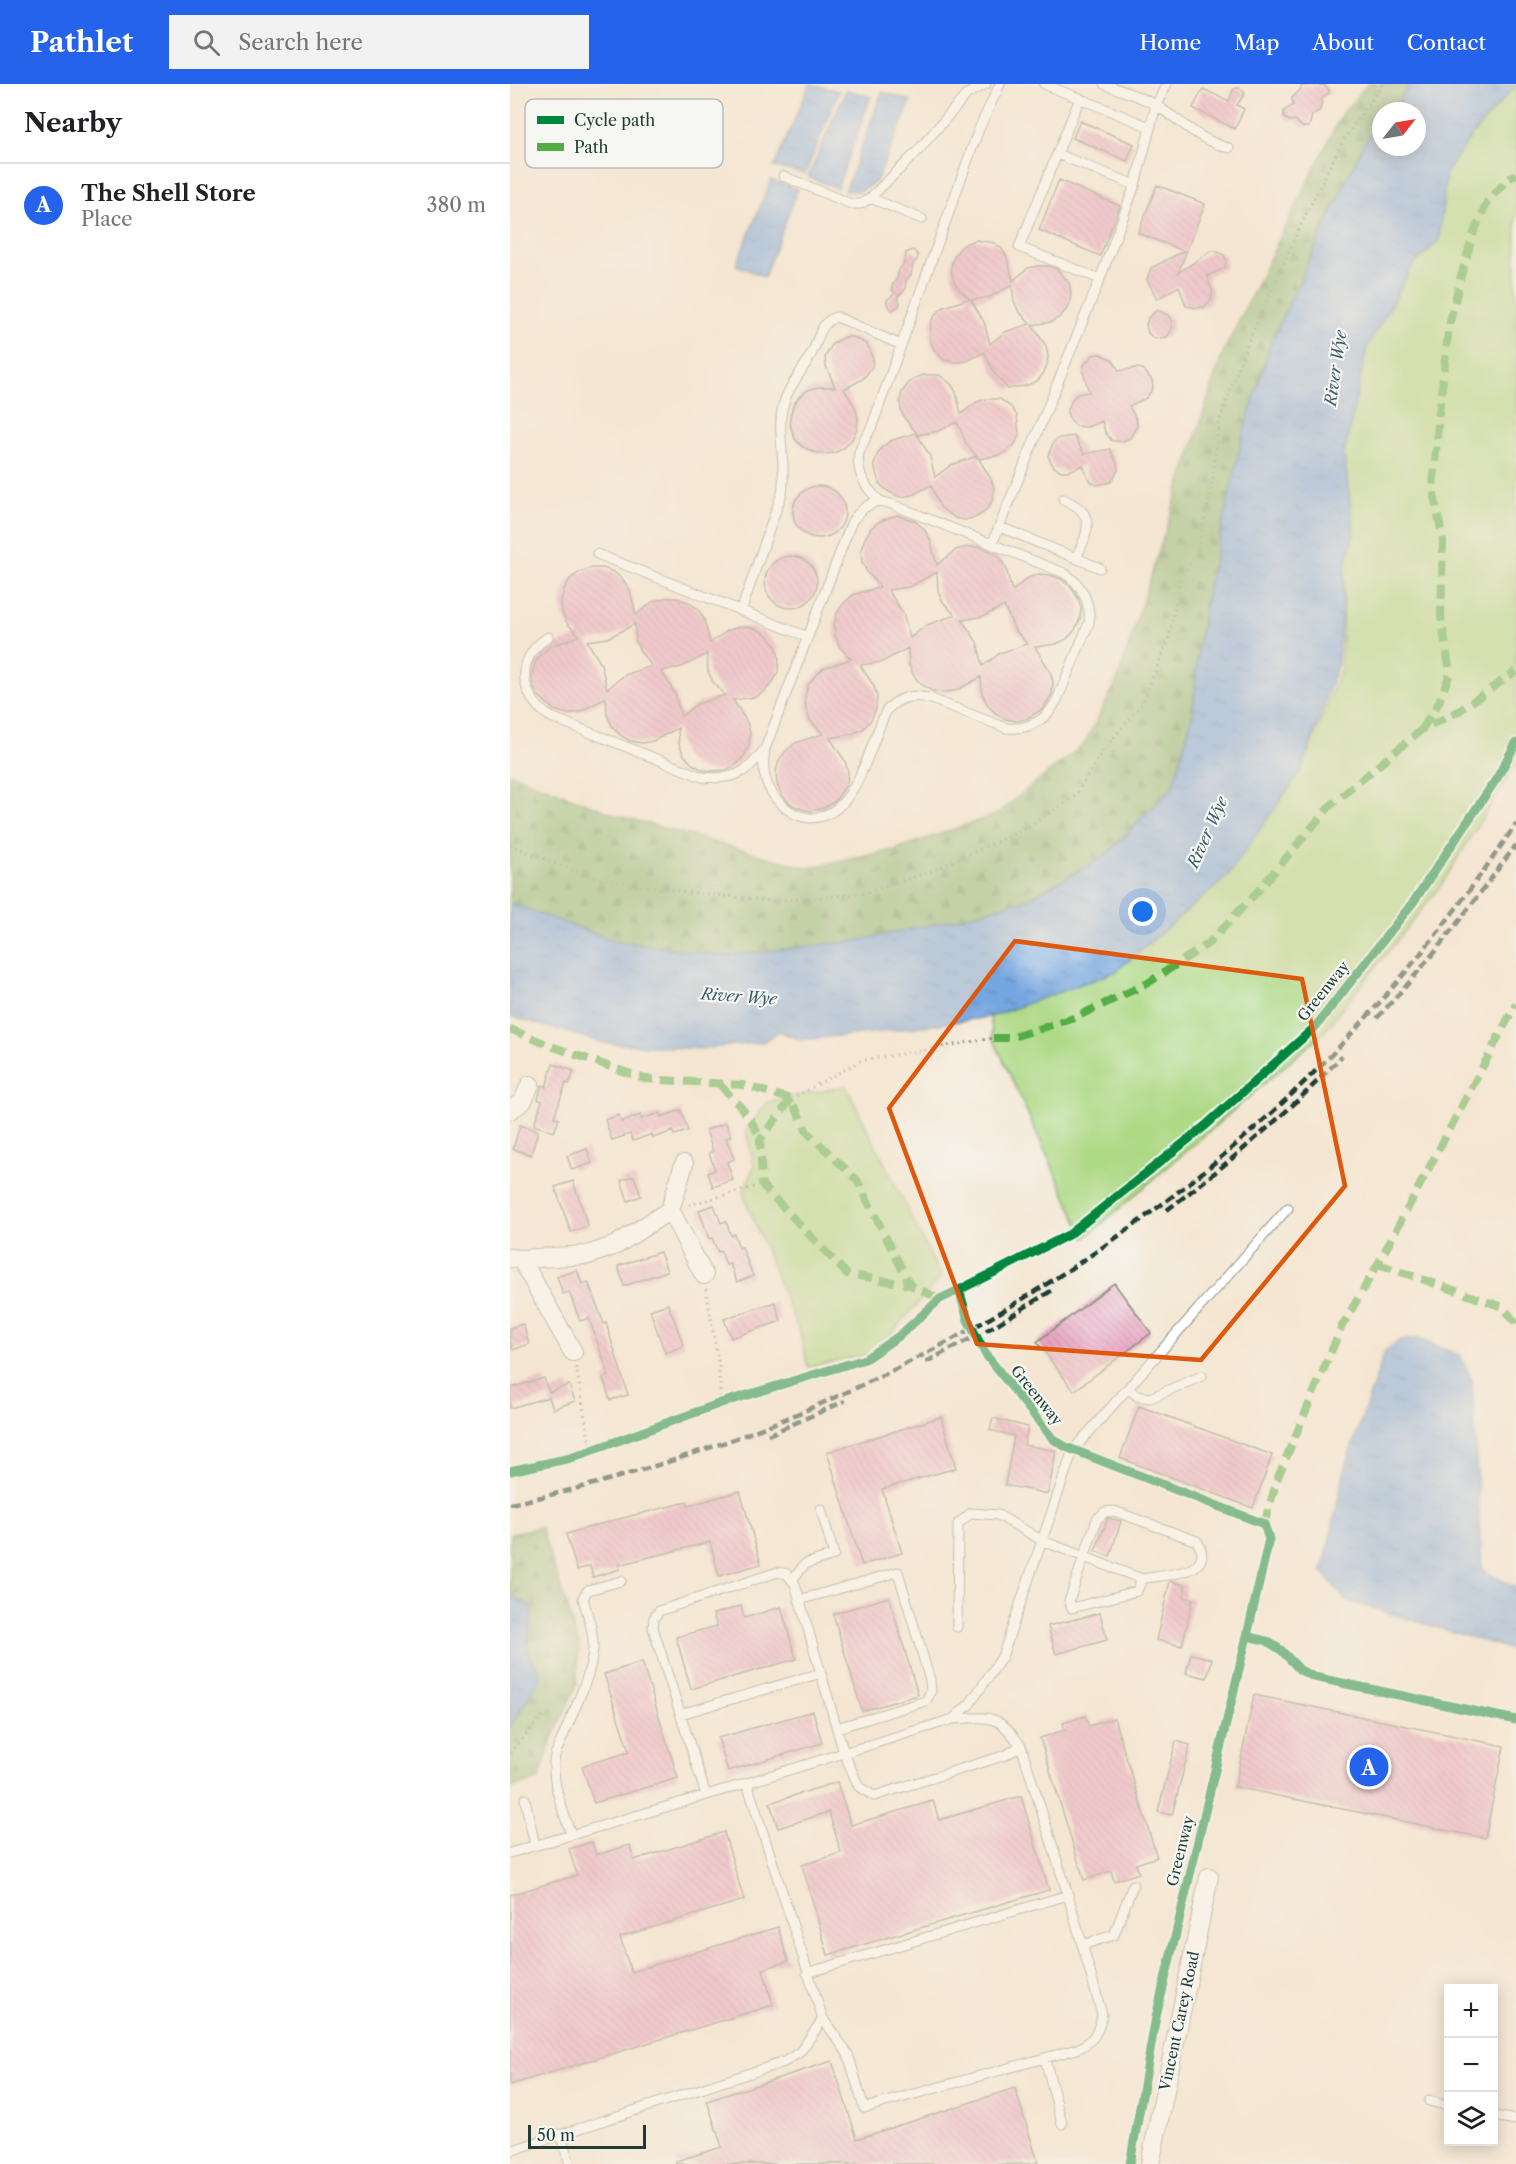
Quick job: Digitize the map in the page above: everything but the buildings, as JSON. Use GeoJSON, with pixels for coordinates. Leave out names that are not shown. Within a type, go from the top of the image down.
{"type":"FeatureCollection","features":[{"type":"Feature","properties":{"kind":"street"},"geometry":{"type":"LineString","coordinates":[[510,1110],[523,1101],[530,1085]]}},
{"type":"Feature","properties":{"kind":"street"},"geometry":{"type":"LineString","coordinates":[[573,1352],[516,1258],[588,1255],[616,1245],[670,1210],[684,1164]]}},
{"type":"Feature","properties":{"kind":"street"},"geometry":{"type":"LineString","coordinates":[[670,1210],[704,1275]]}},
{"type":"Feature","properties":{"kind":"street","name":"Vincent Carey Road"},"geometry":{"type":"LineString","coordinates":[[1150,2164],[1209,1877]]}},
{"type":"Feature","properties":{"kind":"lane"},"geometry":{"type":"LineString","coordinates":[[783,176],[851,204],[861,204],[915,154],[967,94],[978,86],[986,84]]}},
{"type":"Feature","properties":{"kind":"lane"},"geometry":{"type":"LineString","coordinates":[[880,501],[869,504],[852,521],[765,749],[762,764],[774,797],[794,814],[805,818],[816,818],[828,813],[847,799],[887,710],[904,697],[915,695],[929,698],[992,724],[1013,728],[1030,726],[1051,711],[1089,623],[1090,614],[1087,603],[1080,585],[1074,579],[992,544],[880,501],[868,491],[860,473],[859,453],[872,426],[979,129],[1000,84]]}},
{"type":"Feature","properties":{"kind":"lane"},"geometry":{"type":"LineString","coordinates":[[1044,84],[1150,127]]}},
{"type":"Feature","properties":{"kind":"lane"},"geometry":{"type":"LineString","coordinates":[[1104,84],[1156,105],[1192,133],[1214,144],[1230,148]]}},
{"type":"Feature","properties":{"kind":"lane"},"geometry":{"type":"LineString","coordinates":[[992,544],[1100,279],[1135,185],[1156,105],[1167,84]]}},
{"type":"Feature","properties":{"kind":"lane"},"geometry":{"type":"LineString","coordinates":[[1080,98],[1019,247],[1100,279]]}},
{"type":"Feature","properties":{"kind":"lane"},"geometry":{"type":"LineString","coordinates":[[1057,154],[1135,185]]}},
{"type":"Feature","properties":{"kind":"lane"},"geometry":{"type":"LineString","coordinates":[[870,198],[922,219]]}},
{"type":"Feature","properties":{"kind":"lane"},"geometry":{"type":"LineString","coordinates":[[741,611],[785,479],[782,411],[786,398],[811,354],[824,325],[828,320],[837,317],[901,345]]}},
{"type":"Feature","properties":{"kind":"lane"},"geometry":{"type":"LineString","coordinates":[[1063,499],[1076,504],[1086,515],[1088,526],[1076,558]]}},
{"type":"Feature","properties":{"kind":"lane"},"geometry":{"type":"LineString","coordinates":[[1000,527],[1100,568]]}},
{"type":"Feature","properties":{"kind":"lane"},"geometry":{"type":"LineString","coordinates":[[597,554],[808,637]]}},
{"type":"Feature","properties":{"kind":"lane"},"geometry":{"type":"LineString","coordinates":[[548,637],[532,650],[524,678],[530,697],[536,706],[551,717],[702,777],[722,778],[741,773],[755,762],[765,749]]}},
{"type":"Feature","properties":{"kind":"lane"},"geometry":{"type":"LineString","coordinates":[[953,1719],[969,1705],[1002,1657],[1073,1450],[1288,1208]]}},
{"type":"Feature","properties":{"kind":"lane"},"geometry":{"type":"LineString","coordinates":[[1128,1388],[1137,1396],[1150,1398],[1202,1376]]}},
{"type":"Feature","properties":{"kind":"lane"},"geometry":{"type":"LineString","coordinates":[[792,1580],[805,1564],[834,1555],[821,1509]]}},
{"type":"Feature","properties":{"kind":"lane"},"geometry":{"type":"LineString","coordinates":[[957,1627],[958,1524],[971,1513],[998,1515],[1043,1541],[1084,1557],[1142,1579],[1195,1569],[1203,1560],[1203,1550],[1197,1540],[1114,1511],[1105,1512],[1097,1519],[1084,1557],[1069,1601],[1072,1608],[1137,1591],[1142,1579]]}},
{"type":"Feature","properties":{"kind":"lane"},"geometry":{"type":"LineString","coordinates":[[706,1795],[653,1628],[654,1618],[659,1611],[778,1572],[788,1574],[792,1580],[844,1753],[859,1787],[874,1796],[1006,1755],[1021,1746]]}},
{"type":"Feature","properties":{"kind":"lane"},"geometry":{"type":"LineString","coordinates":[[799,1600],[898,1572],[930,1680],[931,1691],[926,1701],[837,1728]]}},
{"type":"Feature","properties":{"kind":"lane"},"geometry":{"type":"LineString","coordinates":[[571,1835],[553,1769],[555,1755],[590,1668],[593,1650],[592,1635],[583,1598],[588,1590],[621,1581]]}},
{"type":"Feature","properties":{"kind":"lane"},"geometry":{"type":"LineString","coordinates":[[681,1714],[821,1673]]}},
{"type":"Feature","properties":{"kind":"lane"},"geometry":{"type":"LineString","coordinates":[[510,1853],[953,1719],[988,1717],[1008,1728],[1021,1746],[1068,1895],[1102,2014],[1099,2030],[1089,2044],[1045,2059],[864,2108],[848,2054],[823,2019],[747,1783]]}},
{"type":"Feature","properties":{"kind":"lane"},"geometry":{"type":"LineString","coordinates":[[525,1799],[535,1846]]}},
{"type":"Feature","properties":{"kind":"lane"},"geometry":{"type":"LineString","coordinates":[[1082,1945],[1114,1935],[1133,1885]]}},
{"type":"Feature","properties":{"kind":"lane"},"geometry":{"type":"LineString","coordinates":[[807,1973],[1068,1895]]}},
{"type":"Feature","properties":{"kind":"lane"},"geometry":{"type":"LineString","coordinates":[[510,2151],[784,2062],[800,2052],[823,2019]]}},
{"type":"Feature","properties":{"kind":"lane"},"geometry":{"type":"LineString","coordinates":[[1045,2059],[1062,2124]]}},
{"type":"Feature","properties":{"kind":"lane"},"geometry":{"type":"LineString","coordinates":[[1429,2102],[1444,2105]]}},
{"type":"Feature","properties":{"kind":"lane"},"geometry":{"type":"LineString","coordinates":[[1498,2117],[1516,2121]]}},
{"type":"Feature","properties":{"kind":"lane"},"geometry":{"type":"LineString","coordinates":[[560,2134],[570,2164]]}},
{"type":"Feature","properties":{"kind":"path"},"geometry":{"type":"LineString","coordinates":[[510,845],[590,877],[668,890],[772,901],[862,894],[932,871],[1027,828],[1075,796],[1104,748],[1142,704],[1170,637],[1180,580],[1197,552],[1212,485],[1219,422],[1245,349],[1305,216],[1343,140],[1383,84]]}},
{"type":"Feature","properties":{"kind":"path"},"geometry":{"type":"LineString","coordinates":[[791,1099],[860,1061],[993,1038]]}},
{"type":"Feature","properties":{"kind":"path"},"geometry":{"type":"LineString","coordinates":[[670,1210],[762,1185]]}},
{"type":"Feature","properties":{"kind":"path"},"geometry":{"type":"LineString","coordinates":[[704,1275],[719,1367],[721,1403]]}},
{"type":"Feature","properties":{"kind":"path"},"geometry":{"type":"LineString","coordinates":[[573,1352],[591,1450]]}},
{"type":"Feature","properties":{"kind":"path"},"geometry":{"type":"LineString","coordinates":[[710,1407],[732,1400]]}},
{"type":"Feature","properties":{"kind":"path"},"geometry":{"type":"LineString","coordinates":[[581,1454],[602,1447]]}},
{"type":"Feature","properties":{"kind":"path"},"geometry":{"type":"LineString","coordinates":[[510,1753],[545,1713]]}},
{"type":"Feature","properties":{"kind":"highlighted area"},"geometry":{"type":"Polygon","coordinates":[[[1015,941],[1302,979],[1345,1186],[1201,1360],[977,1344],[889,1108],[1015,941]]]}},
{"type":"Feature","properties":{"kind":"green space"},"geometry":{"type":"Polygon","coordinates":[[[1368,84],[1412,84],[1397,102],[1372,102],[1372,133],[1364,143],[1271,342],[1242,438],[1207,593],[1198,649],[1193,713],[1173,786],[1104,857],[1028,899],[952,920],[856,941],[724,956],[615,941],[510,903],[510,773],[616,815],[807,868],[894,850],[997,814],[1084,744],[1117,681],[1222,355],[1341,115],[1368,84]]]}},
{"type":"Feature","properties":{"kind":"green space"},"geometry":{"type":"Polygon","coordinates":[[[1516,85],[1516,763],[1442,884],[1323,1033],[1085,1238],[993,1038],[990,1017],[1043,997],[1301,771],[1341,668],[1345,567],[1354,533],[1344,455],[1367,347],[1414,264],[1439,241],[1446,173],[1472,135],[1516,85]]]}},
{"type":"Feature","properties":{"kind":"green space"},"geometry":{"type":"Polygon","coordinates":[[[846,1086],[941,1277],[875,1352],[808,1367],[800,1334],[743,1194],[754,1166],[746,1131],[767,1102],[846,1086]]]}},
{"type":"Feature","properties":{"kind":"green space"},"geometry":{"type":"Polygon","coordinates":[[[541,1527],[579,1644],[577,1684],[550,1745],[539,1780],[510,1788],[510,1727],[542,1675],[527,1652],[532,1609],[510,1594],[510,1533],[541,1527]]]}},
{"type":"Feature","properties":{"kind":"water"},"geometry":{"type":"Polygon","coordinates":[[[810,84],[839,91],[805,174],[774,167],[810,84]]]}},
{"type":"Feature","properties":{"kind":"water","name":"River Wye"},"geometry":{"type":"Polygon","coordinates":[[[1412,84],[1516,85],[1472,135],[1446,173],[1439,241],[1414,264],[1367,347],[1344,455],[1354,533],[1345,567],[1338,663],[1301,771],[1227,877],[1115,972],[990,1017],[800,1040],[779,1031],[763,1042],[698,1049],[604,1043],[510,1016],[510,903],[615,941],[724,956],[856,941],[952,920],[1028,899],[1104,857],[1173,786],[1193,713],[1198,649],[1207,593],[1242,438],[1271,342],[1364,143],[1372,133],[1372,156],[1426,156],[1426,102],[1397,102],[1412,84]]]}},
{"type":"Feature","properties":{"kind":"water"},"geometry":{"type":"Polygon","coordinates":[[[846,90],[871,97],[837,188],[808,177],[846,90]]]}},
{"type":"Feature","properties":{"kind":"water"},"geometry":{"type":"Polygon","coordinates":[[[882,92],[911,101],[876,182],[860,191],[845,191],[882,92]]]}},
{"type":"Feature","properties":{"kind":"water"},"geometry":{"type":"Polygon","coordinates":[[[771,180],[798,189],[764,277],[736,265],[771,180]]]}},
{"type":"Feature","properties":{"kind":"water"},"geometry":{"type":"Polygon","coordinates":[[[1418,1339],[1460,1355],[1472,1379],[1482,1570],[1516,1588],[1516,1651],[1345,1600],[1323,1572],[1345,1467],[1385,1351],[1400,1340],[1418,1339]]]}},
{"type":"Feature","properties":{"kind":"water"},"geometry":{"type":"Polygon","coordinates":[[[510,1594],[532,1608],[527,1652],[542,1675],[510,1727],[510,1594]]]}},
{"type":"Feature","properties":{"kind":"railway"},"geometry":{"type":"LineString","coordinates":[[510,1504],[624,1475],[738,1438],[849,1391],[957,1337],[1061,1275],[1160,1206],[1252,1131],[1337,1049],[1386,996],[1431,940],[1475,883],[1516,824]]}},
{"type":"Feature","properties":{"kind":"railway"},"geometry":{"type":"LineString","coordinates":[[1377,1018],[1432,955],[1516,845]]}},
{"type":"Feature","properties":{"kind":"railway"},"geometry":{"type":"LineString","coordinates":[[1167,1210],[1258,1137],[1342,1056]]}},
{"type":"Feature","properties":{"kind":"railway"},"geometry":{"type":"LineString","coordinates":[[926,1362],[989,1329],[1051,1291]]}},
{"type":"Feature","properties":{"kind":"railway"},"geometry":{"type":"LineString","coordinates":[[768,1435],[845,1401]]}},
{"type":"Feature","properties":{"kind":"marked path"},"geometry":{"type":"LineString","coordinates":[[1422,729],[1439,702],[1450,673],[1441,616],[1443,541],[1433,489],[1449,326],[1473,235],[1487,202],[1507,180],[1516,174]]}},
{"type":"Feature","properties":{"kind":"marked path"},"geometry":{"type":"LineString","coordinates":[[993,1038],[1010,1038],[1074,1018],[1148,983],[1209,943],[1258,891],[1330,806],[1421,730],[1459,711],[1516,671]]}},
{"type":"Feature","properties":{"kind":"marked path"},"geometry":{"type":"LineString","coordinates":[[1264,1524],[1278,1477],[1342,1326],[1378,1264],[1516,1004]]}},
{"type":"Feature","properties":{"kind":"marked path"},"geometry":{"type":"LineString","coordinates":[[510,1029],[645,1079],[743,1085],[791,1099],[807,1132],[857,1180],[910,1285],[940,1299]]}},
{"type":"Feature","properties":{"kind":"marked path"},"geometry":{"type":"LineString","coordinates":[[720,1085],[748,1117],[760,1140]]}},
{"type":"Feature","properties":{"kind":"marked path"},"geometry":{"type":"LineString","coordinates":[[791,1099],[760,1140],[762,1185],[847,1274],[910,1285]]}},
{"type":"Feature","properties":{"kind":"marked path"},"geometry":{"type":"LineString","coordinates":[[1378,1264],[1503,1307],[1515,1322],[1516,1327]]}},
{"type":"Feature","properties":{"kind":"cycle path","name":"Greenway"},"geometry":{"type":"LineString","coordinates":[[1130,2164],[1156,2017],[1269,1539],[1264,1524],[1066,1447],[1053,1439],[986,1355],[968,1320],[959,1290],[1070,1234],[1205,1126],[1316,1026],[1414,901],[1497,778],[1516,743]]}},
{"type":"Feature","properties":{"kind":"cycle path"},"geometry":{"type":"LineString","coordinates":[[510,1471],[571,1458],[721,1403],[865,1359],[899,1336],[940,1299],[959,1290]]}},
{"type":"Feature","properties":{"kind":"cycle path"},"geometry":{"type":"LineString","coordinates":[[1247,1636],[1267,1641],[1281,1650],[1300,1670],[1314,1677],[1516,1720]]}},
{"type":"Feature","properties":{"kind":"place","name":"The Shell Store"},"geometry":{"type":"Point","coordinates":[1369,1767]}}]}
